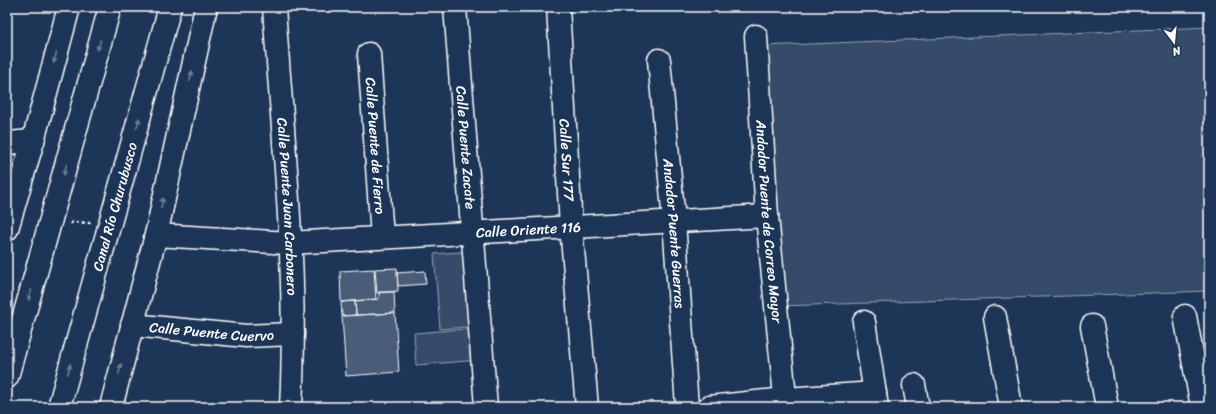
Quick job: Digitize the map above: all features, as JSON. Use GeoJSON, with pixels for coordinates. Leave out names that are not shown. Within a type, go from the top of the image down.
{"type":"FeatureCollection","features":[{"type":"Feature","properties":{"kind":"street"},"geometry":{"type":"LineString","coordinates":[[7,229],[34,141],[69,7]]}},
{"type":"Feature","properties":{"kind":"street"},"geometry":{"type":"LineString","coordinates":[[7,377],[110,7]]}},
{"type":"Feature","properties":{"kind":"street","name":"Canal Río Churubusco"},"geometry":{"type":"LineString","coordinates":[[59,407],[170,7]]}},
{"type":"Feature","properties":{"kind":"street"},"geometry":{"type":"LineString","coordinates":[[111,407],[156,235],[206,7]]}},
{"type":"Feature","properties":{"kind":"street","name":"Calle Puente Juan Carbonero"},"geometry":{"type":"LineString","coordinates":[[274,7],[289,243],[293,334],[291,407]]}},
{"type":"Feature","properties":{"kind":"street","name":"Calle Puente Zacate"},"geometry":{"type":"LineString","coordinates":[[455,7],[486,407]]}},
{"type":"Feature","properties":{"kind":"street","name":"Calle Sur 177"},"geometry":{"type":"LineString","coordinates":[[558,7],[571,227],[587,407]]}},
{"type":"Feature","properties":{"kind":"street","name":"Andador Puente de Correo Mayor"},"geometry":{"type":"LineString","coordinates":[[756,36],[774,308],[785,403]]}},
{"type":"Feature","properties":{"kind":"street","name":"Calle Puente de Fierro"},"geometry":{"type":"LineString","coordinates":[[369,54],[382,238]]}},
{"type":"Feature","properties":{"kind":"street","name":"Andador Puente Guerras"},"geometry":{"type":"LineString","coordinates":[[659,60],[674,221],[687,407]]}},
{"type":"Feature","properties":{"kind":"street"},"geometry":{"type":"LineString","coordinates":[[7,142],[34,141]]}},
{"type":"Feature","properties":{"kind":"street","name":"Calle Oriente 116"},"geometry":{"type":"LineString","coordinates":[[156,235],[289,243],[767,216]]}},
{"type":"Feature","properties":{"kind":"street"},"geometry":{"type":"LineString","coordinates":[[1185,316],[1202,407]]}},
{"type":"Feature","properties":{"kind":"street"},"geometry":{"type":"LineString","coordinates":[[995,317],[1011,407]]}},
{"type":"Feature","properties":{"kind":"street"},"geometry":{"type":"LineString","coordinates":[[710,407],[876,400],[864,322]]}},
{"type":"Feature","properties":{"kind":"street","name":"Calle Puente Cuervo"},"geometry":{"type":"LineString","coordinates":[[132,325],[246,336],[293,334]]}},
{"type":"Feature","properties":{"kind":"street"},"geometry":{"type":"LineString","coordinates":[[1092,326],[1107,407]]}},
{"type":"Feature","properties":{"kind":"street"},"geometry":{"type":"LineString","coordinates":[[914,385],[918,407]]}},
{"type":"Feature","properties":{"kind":"path"},"geometry":{"type":"LineString","coordinates":[[70,229],[72,222],[109,223]]}},
{"type":"Feature","properties":{"kind":"shaded area"},"geometry":{"type":"Polygon","coordinates":[[[1209,27],[1209,291],[783,306],[763,46],[1209,27]]]}},
{"type":"Feature","properties":{"kind":"shaded area"},"geometry":{"type":"Polygon","coordinates":[[[474,251],[479,326],[440,329],[434,254],[474,251]]]}},
{"type":"Feature","properties":{"kind":"shaded area"},"geometry":{"type":"Polygon","coordinates":[[[478,328],[480,360],[416,365],[414,333],[478,328]]]}},
{"type":"Feature","properties":{"kind":"building"},"geometry":{"type":"Polygon","coordinates":[[[397,268],[398,291],[377,293],[375,269],[397,268]]]}},
{"type":"Feature","properties":{"kind":"building"},"geometry":{"type":"Polygon","coordinates":[[[374,269],[376,299],[341,302],[340,271],[374,269]]]}},
{"type":"Feature","properties":{"kind":"building"},"geometry":{"type":"Polygon","coordinates":[[[425,271],[426,284],[398,286],[397,273],[425,271]]]}},
{"type":"Feature","properties":{"kind":"building"},"geometry":{"type":"Polygon","coordinates":[[[379,292],[394,292],[395,313],[356,315],[355,301],[379,299],[379,292]]]}},
{"type":"Feature","properties":{"kind":"building"},"geometry":{"type":"Polygon","coordinates":[[[355,301],[356,315],[342,316],[341,302],[355,301]]]}},
{"type":"Feature","properties":{"kind":"building"},"geometry":{"type":"Polygon","coordinates":[[[395,313],[399,372],[346,376],[342,316],[395,313]]]}}]}
